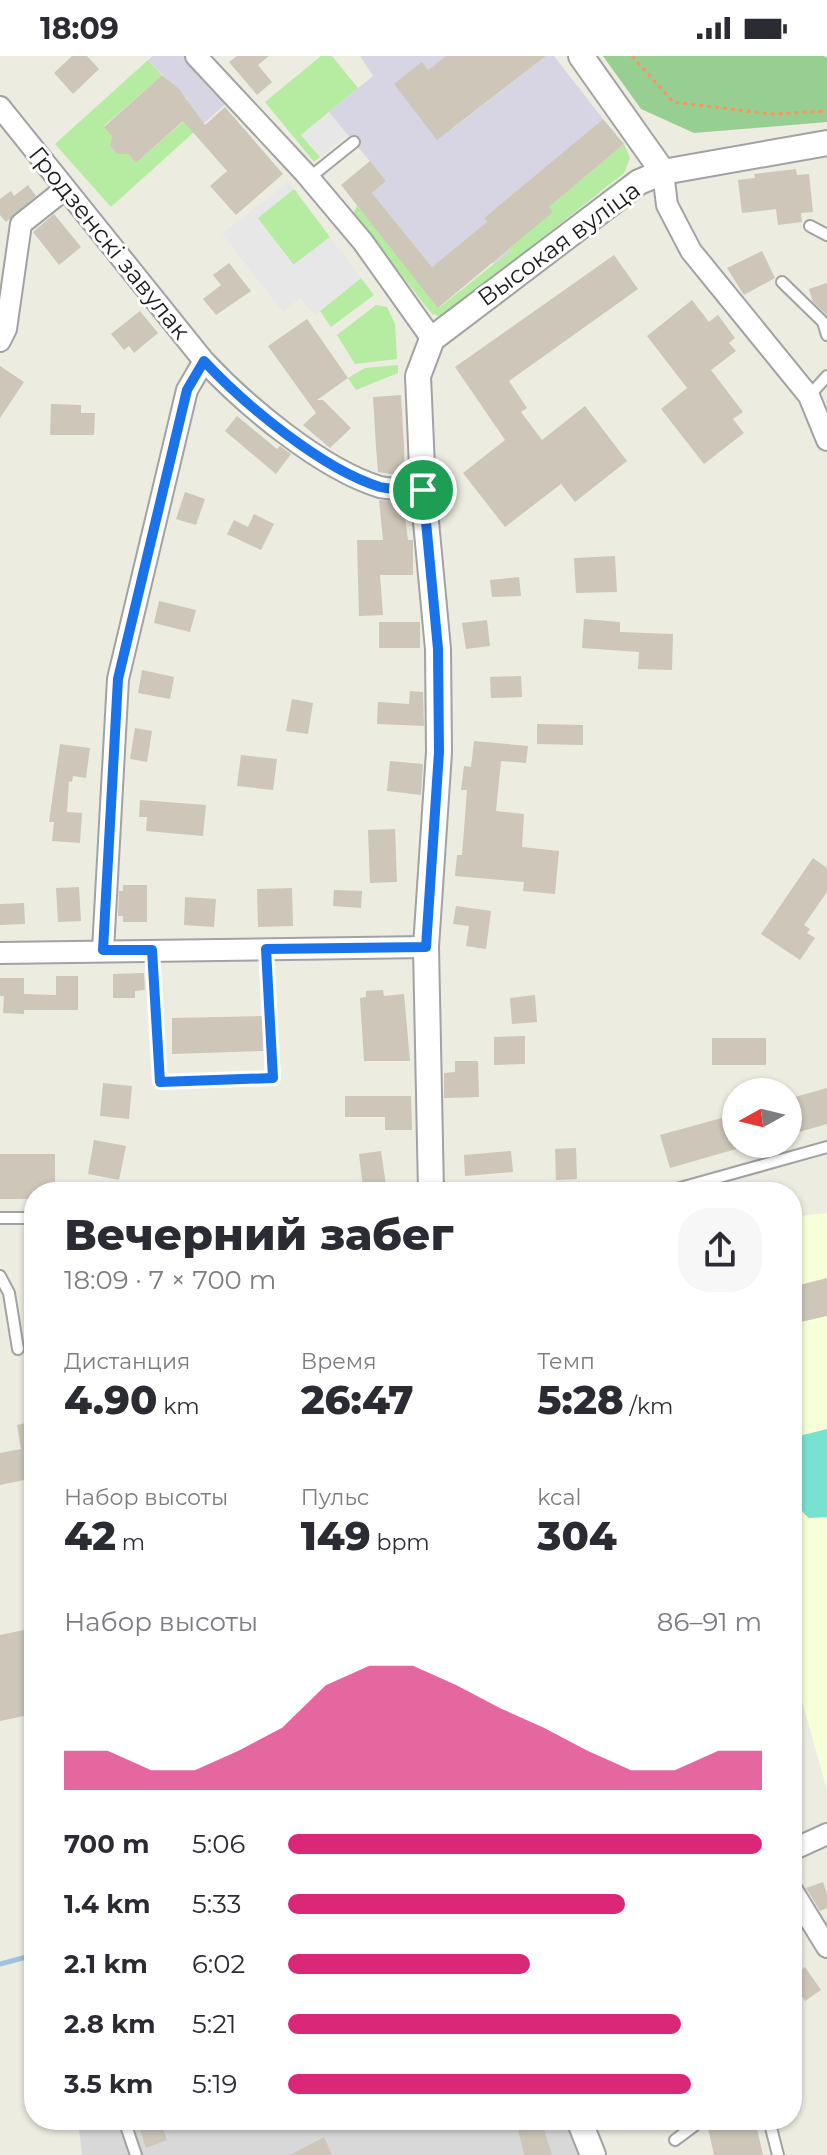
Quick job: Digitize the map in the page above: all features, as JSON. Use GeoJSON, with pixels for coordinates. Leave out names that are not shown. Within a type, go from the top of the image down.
{"type":"FeatureCollection","features":[{"type":"Feature","properties":{"kind":"street"},"geometry":{"type":"LineString","coordinates":[[196,56],[309,178],[363,242],[432,339],[418,376],[423,490],[438,649],[439,752],[426,947],[431,1182]]}},
{"type":"Feature","properties":{"kind":"street"},"geometry":{"type":"LineString","coordinates":[[581,56],[663,172],[827,143]]}},
{"type":"Feature","properties":{"kind":"street","name":"Гродзенскі завулак"},"geometry":{"type":"LineString","coordinates":[[0,107],[204,361],[235,394],[343,471],[381,487],[423,490]]}},
{"type":"Feature","properties":{"kind":"street","name":"Высокая вуліца"},"geometry":{"type":"LineString","coordinates":[[432,339],[639,182],[663,172],[667,205],[691,251],[809,396],[827,440]]}},
{"type":"Feature","properties":{"kind":"street"},"geometry":{"type":"LineString","coordinates":[[0,341],[6,329],[21,224],[65,189]]}},
{"type":"Feature","properties":{"kind":"street"},"geometry":{"type":"LineString","coordinates":[[103,950],[118,679],[187,390],[204,361]]}},
{"type":"Feature","properties":{"kind":"street"},"geometry":{"type":"LineString","coordinates":[[0,953],[426,947]]}},
{"type":"Feature","properties":{"kind":"street"},"geometry":{"type":"LineString","coordinates":[[802,1844],[827,1834]]}},
{"type":"Feature","properties":{"kind":"street"},"geometry":{"type":"LineString","coordinates":[[802,1906],[827,1947]]}},
{"type":"Feature","properties":{"kind":"street"},"geometry":{"type":"LineString","coordinates":[[583,2130],[593,2155]]}},
{"type":"Feature","properties":{"kind":"lane"},"geometry":{"type":"LineString","coordinates":[[309,178],[354,142]]}},
{"type":"Feature","properties":{"kind":"lane"},"geometry":{"type":"LineString","coordinates":[[810,226],[827,235]]}},
{"type":"Feature","properties":{"kind":"lane"},"geometry":{"type":"LineString","coordinates":[[782,282],[823,322],[827,335]]}},
{"type":"Feature","properties":{"kind":"lane"},"geometry":{"type":"LineString","coordinates":[[809,396],[827,376]]}},
{"type":"Feature","properties":{"kind":"lane"},"geometry":{"type":"LineString","coordinates":[[152,950],[160,1082],[273,1078],[266,949]]}},
{"type":"Feature","properties":{"kind":"lane"},"geometry":{"type":"LineString","coordinates":[[704,1182],[827,1147]]}},
{"type":"Feature","properties":{"kind":"lane"},"geometry":{"type":"LineString","coordinates":[[0,1218],[24,1218]]}},
{"type":"Feature","properties":{"kind":"lane"},"geometry":{"type":"LineString","coordinates":[[0,1276],[9,1293],[18,1349]]}},
{"type":"Feature","properties":{"kind":"lane"},"geometry":{"type":"LineString","coordinates":[[127,2130],[136,2155]]}},
{"type":"Feature","properties":{"kind":"lane"},"geometry":{"type":"LineString","coordinates":[[675,2140],[688,2130]]}},
{"type":"Feature","properties":{"kind":"lane"},"geometry":{"type":"LineString","coordinates":[[772,2130],[778,2155]]}},
{"type":"Feature","properties":{"kind":"path"},"geometry":{"type":"LineString","coordinates":[[632,56],[673,102],[772,114],[827,111]]}},
{"type":"Feature","properties":{"kind":"shaded area"},"geometry":{"type":"Polygon","coordinates":[[[153,56],[183,56],[226,104],[204,123],[186,102],[188,100],[148,60],[153,56]]]}},
{"type":"Feature","properties":{"kind":"shaded area"},"geometry":{"type":"Polygon","coordinates":[[[360,56],[446,56],[428,70],[422,63],[409,73],[452,129],[546,56],[554,56],[603,119],[484,218],[511,251],[494,264],[471,235],[432,267],[372,193],[386,181],[329,112],[373,76],[360,56]]]}},
{"type":"Feature","properties":{"kind":"shaded area"},"geometry":{"type":"Polygon","coordinates":[[[329,112],[348,134],[320,157],[301,135],[329,112]]]}},
{"type":"Feature","properties":{"kind":"shaded area"},"geometry":{"type":"Polygon","coordinates":[[[288,182],[294,189],[258,218],[293,265],[330,237],[361,278],[315,315],[300,298],[283,312],[222,234],[288,182]]]}},
{"type":"Feature","properties":{"kind":"shaded area"},"geometry":{"type":"Polygon","coordinates":[[[827,1213],[827,1790],[802,1701],[802,1216],[827,1213]]]}},
{"type":"Feature","properties":{"kind":"shaded area"},"geometry":{"type":"Polygon","coordinates":[[[827,1429],[827,1517],[809,1518],[802,1511],[802,1435],[827,1429]]]}},
{"type":"Feature","properties":{"kind":"shaded area"},"geometry":{"type":"Polygon","coordinates":[[[79,2130],[568,2130],[578,2155],[82,2155],[79,2130]]]}},
{"type":"Feature","properties":{"kind":"green space"},"geometry":{"type":"Polygon","coordinates":[[[321,56],[332,56],[358,88],[301,135],[320,157],[314,162],[265,102],[321,56]]]}},
{"type":"Feature","properties":{"kind":"green space"},"geometry":{"type":"Polygon","coordinates":[[[603,56],[824,56],[827,58],[827,122],[694,133],[641,109],[603,56]]]}},
{"type":"Feature","properties":{"kind":"green space"},"geometry":{"type":"Polygon","coordinates":[[[148,60],[162,75],[104,126],[112,136],[110,146],[117,154],[128,154],[136,163],[194,112],[204,123],[111,207],[55,144],[148,60]]]}},
{"type":"Feature","properties":{"kind":"green space"},"geometry":{"type":"Polygon","coordinates":[[[624,144],[630,158],[624,173],[442,317],[432,314],[354,212],[357,205],[439,308],[510,251],[509,248],[549,207],[624,144]]]}},
{"type":"Feature","properties":{"kind":"green space"},"geometry":{"type":"Polygon","coordinates":[[[294,189],[330,237],[294,265],[257,218],[294,189]]]}},
{"type":"Feature","properties":{"kind":"green space"},"geometry":{"type":"Polygon","coordinates":[[[361,278],[374,295],[331,327],[320,311],[361,278]]]}},
{"type":"Feature","properties":{"kind":"green space"},"geometry":{"type":"Polygon","coordinates":[[[376,305],[387,307],[395,324],[397,359],[355,364],[337,335],[376,305]]]}},
{"type":"Feature","properties":{"kind":"green space"},"geometry":{"type":"Polygon","coordinates":[[[398,365],[398,373],[356,390],[348,378],[365,368],[398,365]]]}},
{"type":"Feature","properties":{"kind":"building"},"geometry":{"type":"Polygon","coordinates":[[[72,56],[87,56],[99,69],[73,94],[54,73],[72,56]]]}},
{"type":"Feature","properties":{"kind":"building"},"geometry":{"type":"Polygon","coordinates":[[[237,56],[269,56],[258,65],[272,82],[257,95],[229,62],[237,56]]]}},
{"type":"Feature","properties":{"kind":"building"},"geometry":{"type":"Polygon","coordinates":[[[446,56],[546,56],[437,140],[394,84],[422,62],[428,70],[446,56]]]}},
{"type":"Feature","properties":{"kind":"building"},"geometry":{"type":"Polygon","coordinates":[[[162,75],[179,89],[205,125],[225,107],[283,174],[236,215],[210,186],[227,171],[183,121],[136,163],[128,154],[117,154],[110,146],[112,136],[104,127],[162,75]]]}},
{"type":"Feature","properties":{"kind":"building"},"geometry":{"type":"Polygon","coordinates":[[[603,119],[624,144],[549,207],[553,212],[438,308],[341,185],[370,161],[386,181],[372,193],[432,267],[487,222],[484,218],[603,119]]]}},
{"type":"Feature","properties":{"kind":"building"},"geometry":{"type":"Polygon","coordinates":[[[796,169],[797,175],[809,174],[813,212],[801,213],[802,222],[778,225],[776,209],[742,213],[738,180],[755,178],[754,174],[796,169]]]}},
{"type":"Feature","properties":{"kind":"building"},"geometry":{"type":"Polygon","coordinates":[[[28,185],[36,196],[6,222],[0,215],[0,199],[11,191],[14,196],[28,185]]]}},
{"type":"Feature","properties":{"kind":"building"},"geometry":{"type":"Polygon","coordinates":[[[54,214],[81,247],[59,265],[33,232],[54,214]]]}},
{"type":"Feature","properties":{"kind":"building"},"geometry":{"type":"Polygon","coordinates":[[[762,251],[775,278],[744,295],[727,268],[762,251]]]}},
{"type":"Feature","properties":{"kind":"building"},"geometry":{"type":"Polygon","coordinates":[[[614,255],[638,289],[509,381],[527,408],[521,412],[542,440],[585,406],[627,461],[575,502],[561,484],[505,527],[463,473],[505,440],[455,367],[614,255]]]}},
{"type":"Feature","properties":{"kind":"building"},"geometry":{"type":"Polygon","coordinates":[[[229,263],[251,291],[216,315],[203,299],[221,285],[213,275],[229,263]]]}},
{"type":"Feature","properties":{"kind":"building"},"geometry":{"type":"Polygon","coordinates":[[[827,283],[827,315],[813,302],[809,289],[827,283]]]}},
{"type":"Feature","properties":{"kind":"building"},"geometry":{"type":"Polygon","coordinates":[[[692,300],[709,322],[718,315],[735,338],[729,343],[736,351],[711,370],[743,412],[733,419],[744,433],[704,464],[661,409],[687,388],[647,336],[692,300]]]}},
{"type":"Feature","properties":{"kind":"building"},"geometry":{"type":"Polygon","coordinates":[[[140,311],[158,333],[134,353],[129,346],[124,350],[111,334],[140,311]]]}},
{"type":"Feature","properties":{"kind":"building"},"geometry":{"type":"Polygon","coordinates":[[[307,319],[348,378],[317,400],[323,400],[351,428],[330,448],[303,425],[316,413],[268,346],[307,319]]]}},
{"type":"Feature","properties":{"kind":"building"},"geometry":{"type":"Polygon","coordinates":[[[0,366],[24,382],[0,418],[0,366]]]}},
{"type":"Feature","properties":{"kind":"building"},"geometry":{"type":"Polygon","coordinates":[[[401,395],[405,476],[378,472],[373,397],[401,395]]]}},
{"type":"Feature","properties":{"kind":"building"},"geometry":{"type":"Polygon","coordinates":[[[51,404],[81,405],[81,413],[95,413],[94,435],[50,435],[51,404]]]}},
{"type":"Feature","properties":{"kind":"building"},"geometry":{"type":"Polygon","coordinates":[[[237,416],[277,449],[280,446],[291,454],[276,474],[225,431],[237,416]]]}},
{"type":"Feature","properties":{"kind":"building"},"geometry":{"type":"Polygon","coordinates":[[[185,492],[205,499],[196,525],[176,519],[185,492]]]}},
{"type":"Feature","properties":{"kind":"building"},"geometry":{"type":"Polygon","coordinates":[[[379,500],[403,502],[408,540],[413,540],[413,575],[380,575],[383,615],[359,616],[357,540],[383,540],[379,500]]]}},
{"type":"Feature","properties":{"kind":"building"},"geometry":{"type":"Polygon","coordinates":[[[254,514],[274,524],[261,550],[227,534],[234,520],[248,527],[254,514]]]}},
{"type":"Feature","properties":{"kind":"building"},"geometry":{"type":"Polygon","coordinates":[[[615,556],[617,592],[576,593],[574,558],[615,556]]]}},
{"type":"Feature","properties":{"kind":"building"},"geometry":{"type":"Polygon","coordinates":[[[519,577],[521,596],[492,597],[490,580],[519,577]]]}},
{"type":"Feature","properties":{"kind":"building"},"geometry":{"type":"Polygon","coordinates":[[[159,601],[196,610],[190,632],[154,623],[159,601]]]}},
{"type":"Feature","properties":{"kind":"building"},"geometry":{"type":"Polygon","coordinates":[[[584,619],[620,622],[620,632],[673,634],[672,670],[638,669],[639,652],[582,648],[584,619]]]}},
{"type":"Feature","properties":{"kind":"building"},"geometry":{"type":"Polygon","coordinates":[[[487,620],[490,646],[466,649],[462,623],[487,620]]]}},
{"type":"Feature","properties":{"kind":"building"},"geometry":{"type":"Polygon","coordinates":[[[379,622],[420,622],[420,648],[379,648],[379,622]]]}},
{"type":"Feature","properties":{"kind":"building"},"geometry":{"type":"Polygon","coordinates":[[[142,670],[174,677],[170,699],[138,693],[142,670]]]}},
{"type":"Feature","properties":{"kind":"building"},"geometry":{"type":"Polygon","coordinates":[[[521,676],[522,697],[491,698],[490,677],[521,676]]]}},
{"type":"Feature","properties":{"kind":"building"},"geometry":{"type":"Polygon","coordinates":[[[410,691],[423,692],[424,726],[377,724],[378,702],[409,704],[410,691]]]}},
{"type":"Feature","properties":{"kind":"building"},"geometry":{"type":"Polygon","coordinates":[[[292,699],[313,703],[308,734],[286,731],[292,699]]]}},
{"type":"Feature","properties":{"kind":"building"},"geometry":{"type":"Polygon","coordinates":[[[537,724],[583,725],[583,745],[537,744],[537,724]]]}},
{"type":"Feature","properties":{"kind":"building"},"geometry":{"type":"Polygon","coordinates":[[[135,728],[152,731],[147,762],[130,759],[135,728]]]}},
{"type":"Feature","properties":{"kind":"building"},"geometry":{"type":"Polygon","coordinates":[[[474,741],[528,746],[526,763],[501,761],[496,811],[524,814],[522,847],[559,851],[555,894],[523,891],[524,882],[455,876],[457,855],[462,855],[467,790],[461,790],[464,766],[471,767],[474,741]]]}},
{"type":"Feature","properties":{"kind":"building"},"geometry":{"type":"Polygon","coordinates":[[[60,744],[90,748],[86,778],[73,776],[72,782],[69,781],[67,812],[82,813],[80,843],[52,841],[54,822],[49,822],[60,744]]]}},
{"type":"Feature","properties":{"kind":"building"},"geometry":{"type":"Polygon","coordinates":[[[241,755],[277,759],[273,790],[237,786],[241,755]]]}},
{"type":"Feature","properties":{"kind":"building"},"geometry":{"type":"Polygon","coordinates":[[[390,761],[423,764],[421,795],[387,791],[390,761]]]}},
{"type":"Feature","properties":{"kind":"building"},"geometry":{"type":"Polygon","coordinates":[[[140,800],[206,805],[203,836],[146,831],[147,817],[139,817],[140,800]]]}},
{"type":"Feature","properties":{"kind":"building"},"geometry":{"type":"Polygon","coordinates":[[[395,829],[397,882],[370,883],[368,830],[395,829]]]}},
{"type":"Feature","properties":{"kind":"building"},"geometry":{"type":"Polygon","coordinates":[[[813,858],[827,868],[827,892],[804,925],[810,929],[807,933],[815,938],[800,960],[761,934],[813,858]]]}},
{"type":"Feature","properties":{"kind":"building"},"geometry":{"type":"Polygon","coordinates":[[[123,885],[147,885],[147,922],[123,922],[123,916],[118,916],[119,891],[123,891],[123,885]]]}},
{"type":"Feature","properties":{"kind":"building"},"geometry":{"type":"Polygon","coordinates":[[[79,887],[81,921],[58,922],[56,888],[79,887]]]}},
{"type":"Feature","properties":{"kind":"building"},"geometry":{"type":"Polygon","coordinates":[[[292,888],[293,926],[258,927],[257,889],[292,888]]]}},
{"type":"Feature","properties":{"kind":"building"},"geometry":{"type":"Polygon","coordinates":[[[334,890],[362,891],[361,908],[333,906],[334,890]]]}},
{"type":"Feature","properties":{"kind":"building"},"geometry":{"type":"Polygon","coordinates":[[[185,897],[216,899],[214,927],[184,925],[185,897]]]}},
{"type":"Feature","properties":{"kind":"building"},"geometry":{"type":"Polygon","coordinates":[[[24,903],[25,924],[0,925],[0,904],[24,903]]]}},
{"type":"Feature","properties":{"kind":"building"},"geometry":{"type":"Polygon","coordinates":[[[456,906],[491,911],[486,949],[466,946],[469,926],[453,924],[456,906]]]}},
{"type":"Feature","properties":{"kind":"building"},"geometry":{"type":"Polygon","coordinates":[[[144,973],[145,990],[135,991],[135,998],[113,998],[113,974],[144,973]]]}},
{"type":"Feature","properties":{"kind":"building"},"geometry":{"type":"Polygon","coordinates":[[[56,976],[78,976],[78,1010],[3,1013],[4,996],[0,996],[0,978],[24,978],[24,994],[56,995],[56,976]]]}},
{"type":"Feature","properties":{"kind":"building"},"geometry":{"type":"Polygon","coordinates":[[[383,990],[384,996],[404,994],[410,1061],[364,1061],[360,998],[366,997],[366,991],[383,990]]]}},
{"type":"Feature","properties":{"kind":"building"},"geometry":{"type":"Polygon","coordinates":[[[535,995],[537,1022],[512,1024],[510,998],[535,995]]]}},
{"type":"Feature","properties":{"kind":"building"},"geometry":{"type":"Polygon","coordinates":[[[262,1016],[264,1051],[172,1054],[172,1018],[262,1016]]]}},
{"type":"Feature","properties":{"kind":"building"},"geometry":{"type":"Polygon","coordinates":[[[525,1036],[525,1064],[494,1065],[494,1037],[525,1036]]]}},
{"type":"Feature","properties":{"kind":"building"},"geometry":{"type":"Polygon","coordinates":[[[712,1038],[766,1038],[766,1065],[712,1065],[712,1038]]]}},
{"type":"Feature","properties":{"kind":"building"},"geometry":{"type":"Polygon","coordinates":[[[455,1061],[478,1061],[479,1097],[444,1098],[444,1073],[455,1072],[455,1061]]]}},
{"type":"Feature","properties":{"kind":"building"},"geometry":{"type":"Polygon","coordinates":[[[103,1083],[132,1086],[129,1119],[100,1116],[103,1083]]]}},
{"type":"Feature","properties":{"kind":"building"},"geometry":{"type":"Polygon","coordinates":[[[827,1088],[827,1124],[802,1131],[802,1095],[827,1088]]]}},
{"type":"Feature","properties":{"kind":"building"},"geometry":{"type":"Polygon","coordinates":[[[345,1096],[411,1096],[412,1130],[385,1130],[385,1117],[345,1117],[345,1096]]]}},
{"type":"Feature","properties":{"kind":"building"},"geometry":{"type":"Polygon","coordinates":[[[722,1118],[722,1153],[670,1168],[660,1135],[722,1118]]]}},
{"type":"Feature","properties":{"kind":"building"},"geometry":{"type":"Polygon","coordinates":[[[94,1140],[126,1146],[119,1180],[88,1174],[94,1140]]]}},
{"type":"Feature","properties":{"kind":"building"},"geometry":{"type":"Polygon","coordinates":[[[576,1148],[577,1179],[556,1180],[555,1149],[576,1148]]]}},
{"type":"Feature","properties":{"kind":"building"},"geometry":{"type":"Polygon","coordinates":[[[381,1151],[386,1182],[362,1182],[359,1154],[381,1151]]]}},
{"type":"Feature","properties":{"kind":"building"},"geometry":{"type":"Polygon","coordinates":[[[511,1151],[513,1172],[465,1176],[464,1155],[511,1151]]]}},
{"type":"Feature","properties":{"kind":"building"},"geometry":{"type":"Polygon","coordinates":[[[0,1154],[55,1154],[55,1182],[24,1182],[24,1199],[0,1199],[0,1154]]]}},
{"type":"Feature","properties":{"kind":"building"},"geometry":{"type":"Polygon","coordinates":[[[827,1278],[827,1316],[802,1322],[802,1284],[827,1278]]]}},
{"type":"Feature","properties":{"kind":"building"},"geometry":{"type":"Polygon","coordinates":[[[24,1423],[24,1480],[0,1485],[0,1453],[21,1449],[17,1425],[24,1423]]]}},
{"type":"Feature","properties":{"kind":"building"},"geometry":{"type":"Polygon","coordinates":[[[24,1630],[24,1716],[0,1721],[0,1635],[24,1630]]]}},
{"type":"Feature","properties":{"kind":"building"},"geometry":{"type":"Polygon","coordinates":[[[823,1882],[827,1908],[820,1911],[806,1888],[823,1882]]]}},
{"type":"Feature","properties":{"kind":"building"},"geometry":{"type":"Polygon","coordinates":[[[805,1967],[821,1990],[805,2001],[802,1996],[802,1969],[805,1967]]]}},
{"type":"Feature","properties":{"kind":"building"},"geometry":{"type":"Polygon","coordinates":[[[140,2130],[164,2130],[167,2140],[146,2148],[140,2130]]]}},
{"type":"Feature","properties":{"kind":"building"},"geometry":{"type":"Polygon","coordinates":[[[518,2130],[544,2130],[552,2155],[524,2155],[518,2130]]]}},
{"type":"Feature","properties":{"kind":"building"},"geometry":{"type":"Polygon","coordinates":[[[708,2130],[757,2130],[763,2155],[714,2155],[708,2130]]]}},
{"type":"Feature","properties":{"kind":"building"},"geometry":{"type":"Polygon","coordinates":[[[324,2137],[332,2155],[290,2155],[324,2137]]]}},
{"type":"Feature","properties":{"kind":"waterway"},"geometry":{"type":"LineString","coordinates":[[0,1964],[24,1958]]}},
{"type":"Feature","properties":{"kind":"route"},"geometry":{"type":"LineString","coordinates":[[204,361],[235,394],[343,471],[381,487],[423,490],[438,649],[439,752],[426,947],[266,949],[273,1078],[160,1082],[152,950],[103,950],[118,679],[187,390],[204,361]]}}]}
